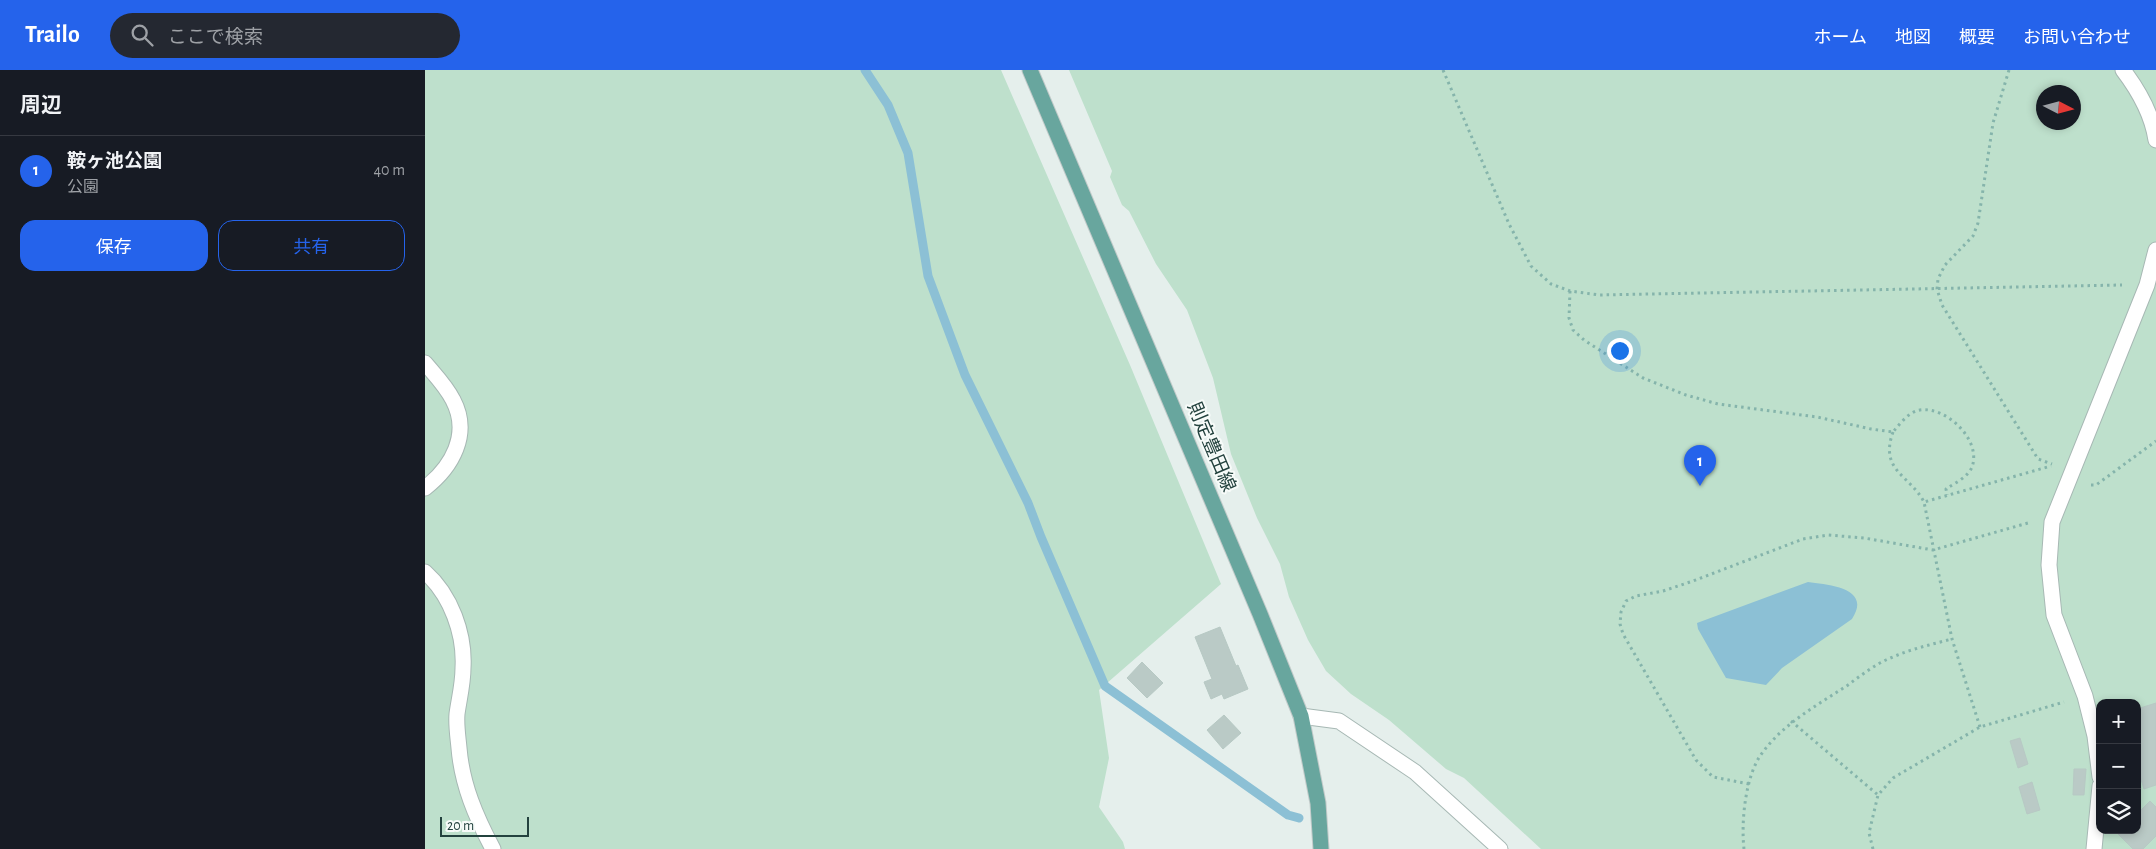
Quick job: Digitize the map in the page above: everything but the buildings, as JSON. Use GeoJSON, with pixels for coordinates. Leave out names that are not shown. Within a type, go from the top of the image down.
{"type":"FeatureCollection","features":[{"type":"Feature","properties":{"kind":"main road","name":"則定豊田線"},"geometry":{"type":"LineString","coordinates":[[1030,70],[1260,614],[1301,716],[1318,803],[1321,849]]}},
{"type":"Feature","properties":{"kind":"street"},"geometry":{"type":"LineString","coordinates":[[2123,70],[2138,90],[2154,126],[2156,140]]}},
{"type":"Feature","properties":{"kind":"street"},"geometry":{"type":"LineString","coordinates":[[2096,744],[2085,696],[2053,615],[2049,565],[2052,522],[2147,285],[2156,250]]}},
{"type":"Feature","properties":{"kind":"street"},"geometry":{"type":"LineString","coordinates":[[425,363],[449,394],[460,420],[459,443],[452,461],[440,476],[425,488]]}},
{"type":"Feature","properties":{"kind":"street"},"geometry":{"type":"LineString","coordinates":[[425,572],[445,597],[457,622],[463,646],[463,669],[457,716],[459,750],[464,783],[479,822],[493,849]]}},
{"type":"Feature","properties":{"kind":"street"},"geometry":{"type":"LineString","coordinates":[[1301,716],[1339,721],[1407,766],[1500,849]]}},
{"type":"Feature","properties":{"kind":"street"},"geometry":{"type":"LineString","coordinates":[[2093,849],[2100,789]]}},
{"type":"Feature","properties":{"kind":"path"},"geometry":{"type":"LineString","coordinates":[[1443,70],[1509,224],[1531,266],[1551,284],[1570,291],[1599,295],[2147,285]]}},
{"type":"Feature","properties":{"kind":"path"},"geometry":{"type":"LineString","coordinates":[[1924,502],[2055,465],[2038,458],[1941,305],[1937,288],[1938,279],[1945,265],[1973,236],[1978,224],[1993,123],[2009,70]]}},
{"type":"Feature","properties":{"kind":"path"},"geometry":{"type":"LineString","coordinates":[[1570,291],[1569,318],[1573,330],[1584,340],[1643,378],[1686,395],[1718,404],[1817,417],[1893,432]]}},
{"type":"Feature","properties":{"kind":"path"},"geometry":{"type":"LineString","coordinates":[[1947,495],[1946,490],[1965,476],[1972,468],[1973,447],[1968,437],[1942,415],[1931,411],[1919,410],[1911,414],[1893,432],[1889,450],[1895,469],[1918,492],[1924,502],[1952,639],[1980,727]]}},
{"type":"Feature","properties":{"kind":"path"},"geometry":{"type":"LineString","coordinates":[[2066,484],[2096,485],[2156,441]]}},
{"type":"Feature","properties":{"kind":"path"},"geometry":{"type":"LineString","coordinates":[[1749,784],[1713,777],[1696,760],[1623,634],[1620,624],[1621,612],[1626,601],[1637,596],[1663,591],[1693,581],[1803,539],[1828,536],[1855,538],[1933,550],[2041,520],[2052,522]]}},
{"type":"Feature","properties":{"kind":"path"},"geometry":{"type":"LineString","coordinates":[[1744,849],[1743,820],[1749,784],[1759,758],[1777,734],[1791,722],[1884,661],[1907,651],[1952,639]]}},
{"type":"Feature","properties":{"kind":"path"},"geometry":{"type":"LineString","coordinates":[[1873,849],[1869,833],[1878,795],[1893,778],[1980,727],[2085,696]]}},
{"type":"Feature","properties":{"kind":"path"},"geometry":{"type":"LineString","coordinates":[[1791,722],[1878,795]]}},
{"type":"Feature","properties":{"kind":"green space"},"geometry":{"type":"Polygon","coordinates":[[[425,70],[1001,70],[1130,365],[1221,584],[1099,690],[1109,758],[1099,807],[1123,842],[1125,849],[425,849],[425,70]]]}},
{"type":"Feature","properties":{"kind":"green space"},"geometry":{"type":"Polygon","coordinates":[[[1069,70],[2156,70],[2156,849],[1541,849],[1464,778],[1446,769],[1389,720],[1351,694],[1326,671],[1308,640],[1289,597],[1280,564],[1257,518],[1231,454],[1213,378],[1187,310],[1156,264],[1129,211],[1122,205],[1110,177],[1112,171],[1069,70]]]}},
{"type":"Feature","properties":{"kind":"water"},"geometry":{"type":"Polygon","coordinates":[[[1808,582],[1837,587],[1853,594],[1857,601],[1857,609],[1852,619],[1782,668],[1766,685],[1726,678],[1698,629],[1697,623],[1808,582]]]}},
{"type":"Feature","properties":{"kind":"waterway"},"geometry":{"type":"LineString","coordinates":[[865,70],[888,105],[908,153],[928,276],[965,375],[1028,503],[1105,686],[1288,815],[1299,818]]}},
{"type":"Feature","properties":{"kind":"place","name":"鞍ヶ池公園"},"geometry":{"type":"Point","coordinates":[1700,486]}}]}
